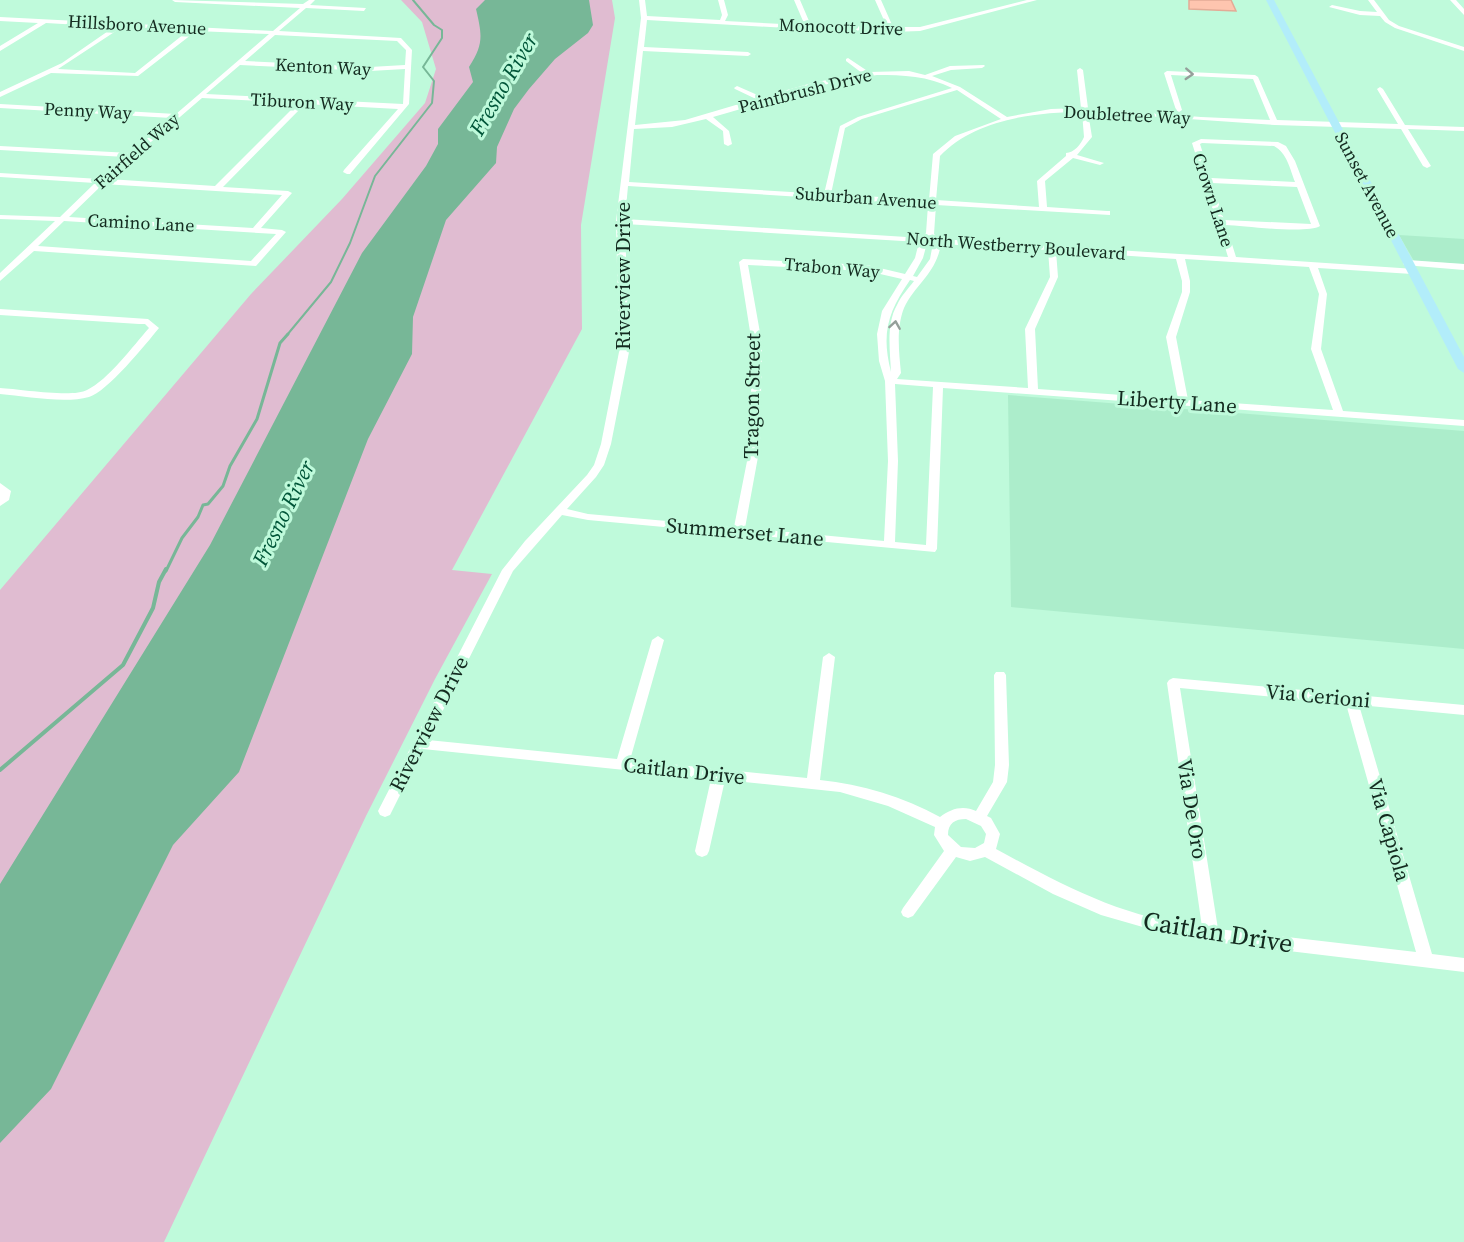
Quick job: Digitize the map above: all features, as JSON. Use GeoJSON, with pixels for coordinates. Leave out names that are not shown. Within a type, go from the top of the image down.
{"type":"FeatureCollection","features":[{"type":"Feature","properties":{"kind":"main road","name":"Sunset Avenue"},"geometry":{"type":"LineString","coordinates":[[1270,0],[1464,369]]}},
{"type":"Feature","properties":{"kind":"street"},"geometry":{"type":"LineString","coordinates":[[175,0],[364,9]]}},
{"type":"Feature","properties":{"kind":"street","name":"Fairfield Way"},"geometry":{"type":"LineString","coordinates":[[2,276],[102,181],[312,0]]}},
{"type":"Feature","properties":{"kind":"street","name":"Riverview Drive"},"geometry":{"type":"LineString","coordinates":[[386,811],[508,570],[591,477],[606,444],[624,352],[620,218],[645,18],[642,0]]}},
{"type":"Feature","properties":{"kind":"street"},"geometry":{"type":"LineString","coordinates":[[721,0],[725,15],[722,22]]}},
{"type":"Feature","properties":{"kind":"street"},"geometry":{"type":"LineString","coordinates":[[797,0],[806,21],[804,27]]}},
{"type":"Feature","properties":{"kind":"street"},"geometry":{"type":"LineString","coordinates":[[886,0],[878,0],[891,30]]}},
{"type":"Feature","properties":{"kind":"street","name":"Monocott Drive"},"geometry":{"type":"LineString","coordinates":[[645,18],[804,27],[920,29],[1034,0]]}},
{"type":"Feature","properties":{"kind":"street"},"geometry":{"type":"LineString","coordinates":[[1371,0],[1380,14],[1397,27],[1463,48]]}},
{"type":"Feature","properties":{"kind":"street"},"geometry":{"type":"LineString","coordinates":[[1453,0],[1464,13]]}},
{"type":"Feature","properties":{"kind":"street"},"geometry":{"type":"LineString","coordinates":[[1332,7],[1360,13],[1380,14]]}},
{"type":"Feature","properties":{"kind":"street","name":"Hillsboro Avenue"},"geometry":{"type":"LineString","coordinates":[[0,19],[399,39],[409,50],[408,99],[404,107]]}},
{"type":"Feature","properties":{"kind":"street"},"geometry":{"type":"LineString","coordinates":[[0,49],[45,21]]}},
{"type":"Feature","properties":{"kind":"street"},"geometry":{"type":"LineString","coordinates":[[0,95],[52,71],[122,24]]}},
{"type":"Feature","properties":{"kind":"street"},"geometry":{"type":"LineString","coordinates":[[52,71],[136,75],[196,28]]}},
{"type":"Feature","properties":{"kind":"street"},"geometry":{"type":"LineString","coordinates":[[1451,53],[1463,48]]}},
{"type":"Feature","properties":{"kind":"street"},"geometry":{"type":"LineString","coordinates":[[641,49],[747,54]]}},
{"type":"Feature","properties":{"kind":"street"},"geometry":{"type":"LineString","coordinates":[[848,60],[867,73]]}},
{"type":"Feature","properties":{"kind":"street","name":"Kenton Way"},"geometry":{"type":"LineString","coordinates":[[238,63],[370,69],[408,68]]}},
{"type":"Feature","properties":{"kind":"street"},"geometry":{"type":"LineString","coordinates":[[927,76],[950,68],[982,66]]}},
{"type":"Feature","properties":{"kind":"street"},"geometry":{"type":"LineString","coordinates":[[1043,209],[1041,181],[1070,155],[1084,146],[1088,137],[1080,70]]}},
{"type":"Feature","properties":{"kind":"street","name":"Paintbrush Drive"},"geometry":{"type":"LineString","coordinates":[[631,127],[664,126],[867,73],[894,72],[927,76],[958,88],[1006,119]]}},
{"type":"Feature","properties":{"kind":"street"},"geometry":{"type":"LineString","coordinates":[[1178,109],[1167,73],[1255,77],[1275,123]]}},
{"type":"Feature","properties":{"kind":"street"},"geometry":{"type":"LineString","coordinates":[[737,87],[762,100]]}},
{"type":"Feature","properties":{"kind":"street"},"geometry":{"type":"LineString","coordinates":[[827,196],[842,128],[860,118],[958,88]]}},
{"type":"Feature","properties":{"kind":"street"},"geometry":{"type":"LineString","coordinates":[[1380,89],[1427,166]]}},
{"type":"Feature","properties":{"kind":"street","name":"Tiburon Way"},"geometry":{"type":"LineString","coordinates":[[199,96],[404,107]]}},
{"type":"Feature","properties":{"kind":"street"},"geometry":{"type":"LineString","coordinates":[[217,188],[303,102]]}},
{"type":"Feature","properties":{"kind":"street","name":"Penny Way"},"geometry":{"type":"LineString","coordinates":[[0,106],[176,117]]}},
{"type":"Feature","properties":{"kind":"street"},"geometry":{"type":"LineString","coordinates":[[347,172],[404,107]]}},
{"type":"Feature","properties":{"kind":"street","name":"Doubletree Way"},"geometry":{"type":"LineString","coordinates":[[930,233],[936,156],[943,146],[958,138],[1006,119],[1053,110],[1086,110],[1250,128],[1275,123],[1464,129]]}},
{"type":"Feature","properties":{"kind":"street"},"geometry":{"type":"LineString","coordinates":[[707,116],[727,130],[728,144]]}},
{"type":"Feature","properties":{"kind":"street"},"geometry":{"type":"LineString","coordinates":[[1219,222],[1295,227],[1316,226],[1291,161],[1280,146],[1246,143],[1241,127]]}},
{"type":"Feature","properties":{"kind":"street"},"geometry":{"type":"LineString","coordinates":[[1250,128],[1257,143]]}},
{"type":"Feature","properties":{"kind":"street","name":"Crown Lane"},"geometry":{"type":"LineString","coordinates":[[1231,256],[1195,145],[1197,142],[1246,143]]}},
{"type":"Feature","properties":{"kind":"street"},"geometry":{"type":"LineString","coordinates":[[0,148],[132,155]]}},
{"type":"Feature","properties":{"kind":"street"},"geometry":{"type":"LineString","coordinates":[[1070,155],[1100,163]]}},
{"type":"Feature","properties":{"kind":"street"},"geometry":{"type":"LineString","coordinates":[[0,175],[217,188],[285,197]]}},
{"type":"Feature","properties":{"kind":"street"},"geometry":{"type":"LineString","coordinates":[[1207,180],[1300,185]]}},
{"type":"Feature","properties":{"kind":"street"},"geometry":{"type":"LineString","coordinates":[[0,182],[285,197]]}},
{"type":"Feature","properties":{"kind":"street","name":"Suburban Avenue"},"geometry":{"type":"LineString","coordinates":[[625,184],[1107,213]]}},
{"type":"Feature","properties":{"kind":"street"},"geometry":{"type":"LineString","coordinates":[[255,230],[285,197]]}},
{"type":"Feature","properties":{"kind":"street","name":"Camino Lane"},"geometry":{"type":"LineString","coordinates":[[0,217],[282,232],[253,264],[32,248]]}},
{"type":"Feature","properties":{"kind":"street","name":"North Westberry Boulevard"},"geometry":{"type":"LineString","coordinates":[[620,218],[930,233],[1410,267]]}},
{"type":"Feature","properties":{"kind":"street","name":"North Westberry Boulevard"},"geometry":{"type":"LineString","coordinates":[[620,218],[1052,249],[1180,256],[1231,256],[1313,265],[1410,267]]}},
{"type":"Feature","properties":{"kind":"street"},"geometry":{"type":"LineString","coordinates":[[889,545],[892,461],[890,381],[886,373],[882,345],[883,317],[889,303],[920,257],[922,240],[930,233],[937,241],[934,259],[901,305],[896,318],[894,344],[897,374],[890,381]]}},
{"type":"Feature","properties":{"kind":"street"},"geometry":{"type":"LineString","coordinates":[[1033,392],[1030,329],[1054,277],[1052,249]]}},
{"type":"Feature","properties":{"kind":"street"},"geometry":{"type":"LineString","coordinates":[[1180,256],[1186,280],[1186,292],[1171,337],[1185,403]]}},
{"type":"Feature","properties":{"kind":"street","name":"Trabon Way"},"geometry":{"type":"LineString","coordinates":[[743,262],[867,268],[920,280]]}},
{"type":"Feature","properties":{"kind":"street","name":"Tragon Street"},"geometry":{"type":"LineString","coordinates":[[739,531],[755,446],[757,355],[743,262]]}},
{"type":"Feature","properties":{"kind":"street"},"geometry":{"type":"LineString","coordinates":[[1313,265],[1323,294],[1316,349],[1339,414]]}},
{"type":"Feature","properties":{"kind":"street"},"geometry":{"type":"LineString","coordinates":[[1410,267],[1464,267]]}},
{"type":"Feature","properties":{"kind":"street"},"geometry":{"type":"LineString","coordinates":[[1410,267],[1464,274]]}},
{"type":"Feature","properties":{"kind":"street"},"geometry":{"type":"LineString","coordinates":[[0,312],[139,321],[148,322],[154,328],[104,383],[88,394],[69,396],[0,391]]}},
{"type":"Feature","properties":{"kind":"street","name":"Liberty Lane"},"geometry":{"type":"LineString","coordinates":[[890,381],[1464,423]]}},
{"type":"Feature","properties":{"kind":"street","name":"Summerset Lane"},"geometry":{"type":"LineString","coordinates":[[561,511],[588,517],[931,549],[938,385]]}},
{"type":"Feature","properties":{"kind":"street"},"geometry":{"type":"LineString","coordinates":[[0,486],[6,491],[5,498],[0,503]]}},
{"type":"Feature","properties":{"kind":"street"},"geometry":{"type":"LineString","coordinates":[[622,765],[658,640]]}},
{"type":"Feature","properties":{"kind":"street"},"geometry":{"type":"LineString","coordinates":[[813,784],[829,657]]}},
{"type":"Feature","properties":{"kind":"street"},"geometry":{"type":"LineString","coordinates":[[980,817],[1000,782],[1002,765],[1000,675]]}},
{"type":"Feature","properties":{"kind":"street","name":"Via Cerioni"},"geometry":{"type":"LineString","coordinates":[[1173,683],[1464,710]]}},
{"type":"Feature","properties":{"kind":"street","name":"Via De Oro"},"geometry":{"type":"LineString","coordinates":[[1173,683],[1211,935]]}},
{"type":"Feature","properties":{"kind":"street","name":"Via Capiola"},"geometry":{"type":"LineString","coordinates":[[1351,699],[1426,960]]}},
{"type":"Feature","properties":{"kind":"street","name":"Caitlan Drive"},"geometry":{"type":"LineString","coordinates":[[419,744],[813,784],[876,795],[921,812],[942,824]]}},
{"type":"Feature","properties":{"kind":"street"},"geometry":{"type":"LineString","coordinates":[[702,851],[719,775]]}},
{"type":"Feature","properties":{"kind":"street"},"geometry":{"type":"LineString","coordinates":[[967,813],[980,817],[993,834],[990,846],[986,850],[970,855],[947,846],[941,835],[942,824],[955,814],[967,813]]}},
{"type":"Feature","properties":{"kind":"street"},"geometry":{"type":"LineString","coordinates":[[908,912],[953,850]]}},
{"type":"Feature","properties":{"kind":"street","name":"Caitlan Drive"},"geometry":{"type":"LineString","coordinates":[[986,850],[1058,890],[1106,911],[1181,931],[1464,965]]}},
{"type":"Feature","properties":{"kind":"shaded area"},"geometry":{"type":"Polygon","coordinates":[[[401,0],[612,0],[615,18],[581,225],[582,329],[452,570],[492,574],[435,679],[366,816],[164,1242],[0,1242],[0,590],[251,294],[342,199],[425,103],[436,69],[422,22],[401,0]]]}},
{"type":"Feature","properties":{"kind":"shaded area"},"geometry":{"type":"Polygon","coordinates":[[[1399,235],[1464,239],[1464,264],[1414,261],[1399,235]]]}},
{"type":"Feature","properties":{"kind":"shaded area"},"geometry":{"type":"Polygon","coordinates":[[[1008,395],[1464,431],[1464,649],[1011,607],[1008,395]]]}},
{"type":"Feature","properties":{"kind":"water","name":"Fresno River"},"geometry":{"type":"Polygon","coordinates":[[[485,0],[589,0],[593,25],[588,33],[555,59],[529,89],[514,109],[497,147],[496,163],[446,220],[413,317],[412,354],[368,439],[239,772],[173,845],[51,1089],[0,1143],[0,884],[210,545],[362,253],[426,166],[438,144],[438,129],[473,82],[469,67],[477,52],[480,39],[476,9],[485,0]]]}},
{"type":"Feature","properties":{"kind":"building"},"geometry":{"type":"Polygon","coordinates":[[[1189,0],[1231,0],[1236,11],[1189,9],[1189,0]]]}},
{"type":"Feature","properties":{"kind":"waterway"},"geometry":{"type":"LineString","coordinates":[[287,335],[331,282],[350,243],[375,176],[432,103],[434,81],[423,67],[442,38],[442,30],[434,25],[413,0]]}},
{"type":"Feature","properties":{"kind":"waterway"},"geometry":{"type":"LineString","coordinates":[[166,571],[182,538],[198,517],[203,505],[208,504],[223,486],[230,466],[257,419],[280,343],[288,334]]}},
{"type":"Feature","properties":{"kind":"waterway"},"geometry":{"type":"LineString","coordinates":[[0,770],[123,665],[153,608],[159,582],[166,569]]}}]}
